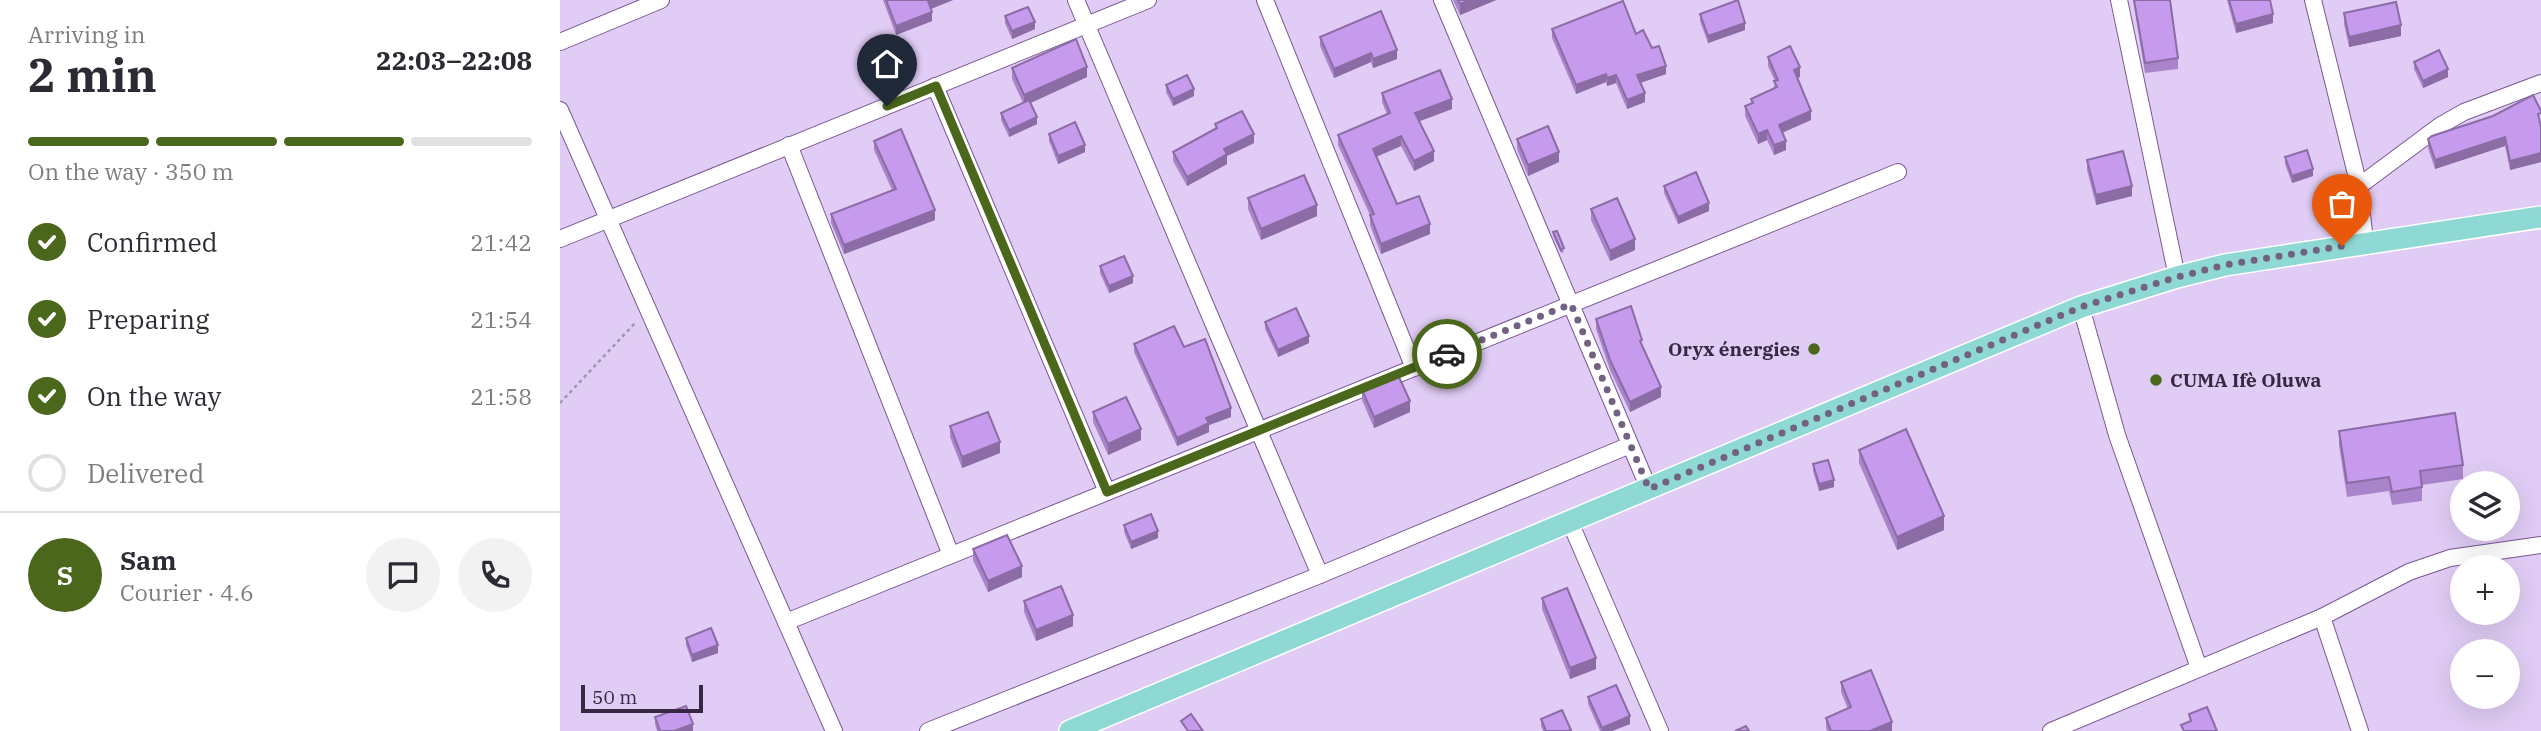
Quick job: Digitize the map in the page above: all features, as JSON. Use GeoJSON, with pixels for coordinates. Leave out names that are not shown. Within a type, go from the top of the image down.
{"type":"FeatureCollection","features":[{"type":"Feature","properties":{"kind":"main road"},"geometry":{"type":"LineString","coordinates":[[1070,731],[2081,307],[2225,265],[2541,217]]}},
{"type":"Feature","properties":{"kind":"street"},"geometry":{"type":"LineString","coordinates":[[560,41],[661,0]]}},
{"type":"Feature","properties":{"kind":"street"},"geometry":{"type":"LineString","coordinates":[[1076,0],[1320,575]]}},
{"type":"Feature","properties":{"kind":"street"},"geometry":{"type":"LineString","coordinates":[[560,239],[1148,0]]}},
{"type":"Feature","properties":{"kind":"street"},"geometry":{"type":"LineString","coordinates":[[1265,0],[1414,368]]}},
{"type":"Feature","properties":{"kind":"street"},"geometry":{"type":"LineString","coordinates":[[1442,0],[1649,489]]}},
{"type":"Feature","properties":{"kind":"street"},"geometry":{"type":"LineString","coordinates":[[2119,0],[2177,277]]}},
{"type":"Feature","properties":{"kind":"street"},"geometry":{"type":"LineString","coordinates":[[2313,0],[2359,186],[2365,242]]}},
{"type":"Feature","properties":{"kind":"street"},"geometry":{"type":"LineString","coordinates":[[2359,186],[2441,125],[2499,97],[2541,83]]}},
{"type":"Feature","properties":{"kind":"street"},"geometry":{"type":"LineString","coordinates":[[936,86],[1107,492]]}},
{"type":"Feature","properties":{"kind":"street"},"geometry":{"type":"LineString","coordinates":[[560,110],[834,731]]}},
{"type":"Feature","properties":{"kind":"street"},"geometry":{"type":"LineString","coordinates":[[789,145],[951,555]]}},
{"type":"Feature","properties":{"kind":"street"},"geometry":{"type":"LineString","coordinates":[[786,622],[1898,172]]}},
{"type":"Feature","properties":{"kind":"street"},"geometry":{"type":"LineString","coordinates":[[2081,307],[2117,435],[2199,668]]}},
{"type":"Feature","properties":{"kind":"street"},"geometry":{"type":"LineString","coordinates":[[928,731],[1320,575],[1630,445]]}},
{"type":"Feature","properties":{"kind":"street"},"geometry":{"type":"LineString","coordinates":[[1570,522],[1655,730]]}},
{"type":"Feature","properties":{"kind":"street"},"geometry":{"type":"LineString","coordinates":[[2051,731],[2322,617],[2409,572],[2450,558],[2541,545]]}},
{"type":"Feature","properties":{"kind":"street"},"geometry":{"type":"LineString","coordinates":[[2322,617],[2360,731]]}},
{"type":"Feature","properties":{"kind":"path"},"geometry":{"type":"LineString","coordinates":[[560,403],[648,309]]}},
{"type":"Feature","properties":{"kind":"building"},"geometry":{"type":"Polygon","coordinates":[[[886,0],[930,0],[928,1],[932,12],[896,26],[886,0]]]}},
{"type":"Feature","properties":{"kind":"building"},"geometry":{"type":"Polygon","coordinates":[[[1738,0],[1745,23],[1708,36],[1700,14],[1738,0]]]}},
{"type":"Feature","properties":{"kind":"building"},"geometry":{"type":"Polygon","coordinates":[[[2134,0],[2170,0],[2178,58],[2145,63],[2134,0]]]}},
{"type":"Feature","properties":{"kind":"building"},"geometry":{"type":"Polygon","coordinates":[[[2229,0],[2270,0],[2273,14],[2236,24],[2229,0]]]}},
{"type":"Feature","properties":{"kind":"building"},"geometry":{"type":"Polygon","coordinates":[[[1623,1],[1636,34],[1643,30],[1652,48],[1659,46],[1666,66],[1637,75],[1645,93],[1627,100],[1616,75],[1607,78],[1606,74],[1576,85],[1552,29],[1623,1]]]}},
{"type":"Feature","properties":{"kind":"building"},"geometry":{"type":"Polygon","coordinates":[[[2396,2],[2401,25],[2349,37],[2344,13],[2396,2]]]}},
{"type":"Feature","properties":{"kind":"building"},"geometry":{"type":"Polygon","coordinates":[[[1028,7],[1035,22],[1012,31],[1005,16],[1028,7]]]}},
{"type":"Feature","properties":{"kind":"building"},"geometry":{"type":"Polygon","coordinates":[[[1381,11],[1397,50],[1373,59],[1371,53],[1334,69],[1320,37],[1381,11]]]}},
{"type":"Feature","properties":{"kind":"building"},"geometry":{"type":"Polygon","coordinates":[[[1076,39],[1087,67],[1024,95],[1012,68],[1076,39]]]}},
{"type":"Feature","properties":{"kind":"building"},"geometry":{"type":"Polygon","coordinates":[[[1790,46],[1800,67],[1794,70],[1811,111],[1779,125],[1786,141],[1774,145],[1767,130],[1758,134],[1745,106],[1753,103],[1751,99],[1777,87],[1774,81],[1778,80],[1768,57],[1790,46]]]}},
{"type":"Feature","properties":{"kind":"building"},"geometry":{"type":"Polygon","coordinates":[[[2439,50],[2448,69],[2423,81],[2414,62],[2439,50]]]}},
{"type":"Feature","properties":{"kind":"building"},"geometry":{"type":"Polygon","coordinates":[[[1440,70],[1452,99],[1415,113],[1434,151],[1414,161],[1401,136],[1373,149],[1397,204],[1419,196],[1430,224],[1381,244],[1370,215],[1374,214],[1338,135],[1390,113],[1382,93],[1440,70]]]}},
{"type":"Feature","properties":{"kind":"building"},"geometry":{"type":"Polygon","coordinates":[[[1187,75],[1194,89],[1173,99],[1166,85],[1187,75]]]}},
{"type":"Feature","properties":{"kind":"building"},"geometry":{"type":"Polygon","coordinates":[[[2533,95],[2541,111],[2538,114],[2541,153],[2510,161],[2505,137],[2435,160],[2428,139],[2432,136],[2493,116],[2533,95]]]}},
{"type":"Feature","properties":{"kind":"building"},"geometry":{"type":"Polygon","coordinates":[[[1029,100],[1037,117],[1009,130],[1001,113],[1029,100]]]}},
{"type":"Feature","properties":{"kind":"building"},"geometry":{"type":"Polygon","coordinates":[[[1242,111],[1254,134],[1224,149],[1227,154],[1187,177],[1173,152],[1217,128],[1215,124],[1242,111]]]}},
{"type":"Feature","properties":{"kind":"building"},"geometry":{"type":"Polygon","coordinates":[[[1075,122],[1085,145],[1058,156],[1049,134],[1075,122]]]}},
{"type":"Feature","properties":{"kind":"building"},"geometry":{"type":"Polygon","coordinates":[[[1548,126],[1559,152],[1528,165],[1517,139],[1548,126]]]}},
{"type":"Feature","properties":{"kind":"building"},"geometry":{"type":"Polygon","coordinates":[[[901,129],[935,210],[844,245],[831,214],[896,189],[874,141],[901,129]]]}},
{"type":"Feature","properties":{"kind":"building"},"geometry":{"type":"Polygon","coordinates":[[[2307,150],[2313,169],[2292,176],[2285,157],[2307,150]]]}},
{"type":"Feature","properties":{"kind":"building"},"geometry":{"type":"Polygon","coordinates":[[[2123,151],[2132,186],[2096,195],[2087,160],[2123,151]]]}},
{"type":"Feature","properties":{"kind":"building"},"geometry":{"type":"Polygon","coordinates":[[[1696,172],[1709,203],[1678,217],[1664,186],[1696,172]]]}},
{"type":"Feature","properties":{"kind":"building"},"geometry":{"type":"Polygon","coordinates":[[[1304,175],[1317,205],[1261,229],[1248,198],[1304,175]]]}},
{"type":"Feature","properties":{"kind":"building"},"geometry":{"type":"Polygon","coordinates":[[[1617,198],[1635,239],[1610,251],[1591,209],[1617,198]]]}},
{"type":"Feature","properties":{"kind":"building"},"geometry":{"type":"Polygon","coordinates":[[[1557,231],[1564,248],[1561,250],[1553,232],[1557,231]]]}},
{"type":"Feature","properties":{"kind":"building"},"geometry":{"type":"Polygon","coordinates":[[[1124,256],[1133,276],[1109,286],[1100,266],[1124,256]]]}},
{"type":"Feature","properties":{"kind":"building"},"geometry":{"type":"Polygon","coordinates":[[[1631,306],[1642,340],[1640,341],[1661,387],[1630,402],[1610,360],[1596,319],[1631,306]]]}},
{"type":"Feature","properties":{"kind":"building"},"geometry":{"type":"Polygon","coordinates":[[[1296,308],[1309,336],[1278,350],[1265,322],[1296,308]]]}},
{"type":"Feature","properties":{"kind":"building"},"geometry":{"type":"Polygon","coordinates":[[[1174,326],[1184,347],[1205,339],[1231,408],[1206,418],[1209,423],[1177,438],[1134,344],[1174,326]]]}},
{"type":"Feature","properties":{"kind":"building"},"geometry":{"type":"Polygon","coordinates":[[[1398,375],[1410,401],[1374,417],[1362,390],[1398,375]]]}},
{"type":"Feature","properties":{"kind":"building"},"geometry":{"type":"Polygon","coordinates":[[[1126,397],[1141,429],[1108,444],[1093,412],[1126,397]]]}},
{"type":"Feature","properties":{"kind":"building"},"geometry":{"type":"Polygon","coordinates":[[[988,412],[1000,442],[962,457],[950,426],[988,412]]]}},
{"type":"Feature","properties":{"kind":"building"},"geometry":{"type":"Polygon","coordinates":[[[2455,413],[2463,465],[2420,471],[2422,487],[2392,492],[2389,477],[2347,483],[2339,431],[2455,413]]]}},
{"type":"Feature","properties":{"kind":"building"},"geometry":{"type":"Polygon","coordinates":[[[1906,429],[1944,516],[1897,537],[1859,450],[1906,429]]]}},
{"type":"Feature","properties":{"kind":"building"},"geometry":{"type":"Polygon","coordinates":[[[1828,460],[1834,480],[1819,484],[1813,464],[1828,460]]]}},
{"type":"Feature","properties":{"kind":"building"},"geometry":{"type":"Polygon","coordinates":[[[1151,514],[1158,531],[1131,542],[1124,525],[1151,514]]]}},
{"type":"Feature","properties":{"kind":"building"},"geometry":{"type":"Polygon","coordinates":[[[1007,535],[1022,566],[988,581],[973,549],[1007,535]]]}},
{"type":"Feature","properties":{"kind":"building"},"geometry":{"type":"Polygon","coordinates":[[[1061,586],[1073,615],[1036,630],[1024,601],[1061,586]]]}},
{"type":"Feature","properties":{"kind":"building"},"geometry":{"type":"Polygon","coordinates":[[[1567,588],[1596,658],[1570,668],[1542,598],[1567,588]]]}},
{"type":"Feature","properties":{"kind":"building"},"geometry":{"type":"Polygon","coordinates":[[[711,628],[718,645],[692,655],[686,638],[711,628]]]}},
{"type":"Feature","properties":{"kind":"building"},"geometry":{"type":"Polygon","coordinates":[[[1871,670],[1892,722],[1870,731],[1831,731],[1826,718],[1851,707],[1841,682],[1871,670]]]}},
{"type":"Feature","properties":{"kind":"building"},"geometry":{"type":"Polygon","coordinates":[[[1616,685],[1630,716],[1602,728],[1588,697],[1616,685]]]}},
{"type":"Feature","properties":{"kind":"building"},"geometry":{"type":"Polygon","coordinates":[[[686,706],[693,724],[674,731],[660,731],[655,717],[686,706]]]}},
{"type":"Feature","properties":{"kind":"building"},"geometry":{"type":"Polygon","coordinates":[[[2207,707],[2217,731],[2184,731],[2181,725],[2191,721],[2189,714],[2207,707]]]}},
{"type":"Feature","properties":{"kind":"building"},"geometry":{"type":"Polygon","coordinates":[[[1562,710],[1571,730],[1546,731],[1541,719],[1562,710]]]}},
{"type":"Feature","properties":{"kind":"building"},"geometry":{"type":"Polygon","coordinates":[[[1191,714],[1203,731],[1188,731],[1181,721],[1191,714]]]}},
{"type":"Feature","properties":{"kind":"building"},"geometry":{"type":"Polygon","coordinates":[[[1746,726],[1749,731],[1735,731],[1746,726]]]}},
{"type":"Feature","properties":{"kind":"way so far"},"geometry":{"type":"LineString","coordinates":[[1447,354],[1571,304],[1649,489],[2081,307],[2225,265],[2342,246]]}},
{"type":"Feature","properties":{"kind":"place","name":"Oryx énergies"},"geometry":{"type":"Point","coordinates":[1814,349]}},
{"type":"Feature","properties":{"kind":"place","name":"CUMA Ifè Oluwa"},"geometry":{"type":"Point","coordinates":[2156,380]}},
{"type":"Feature","properties":{"kind":"route"},"geometry":{"type":"LineString","coordinates":[[887,106],[936,86],[1107,492],[1447,354]]}}]}
